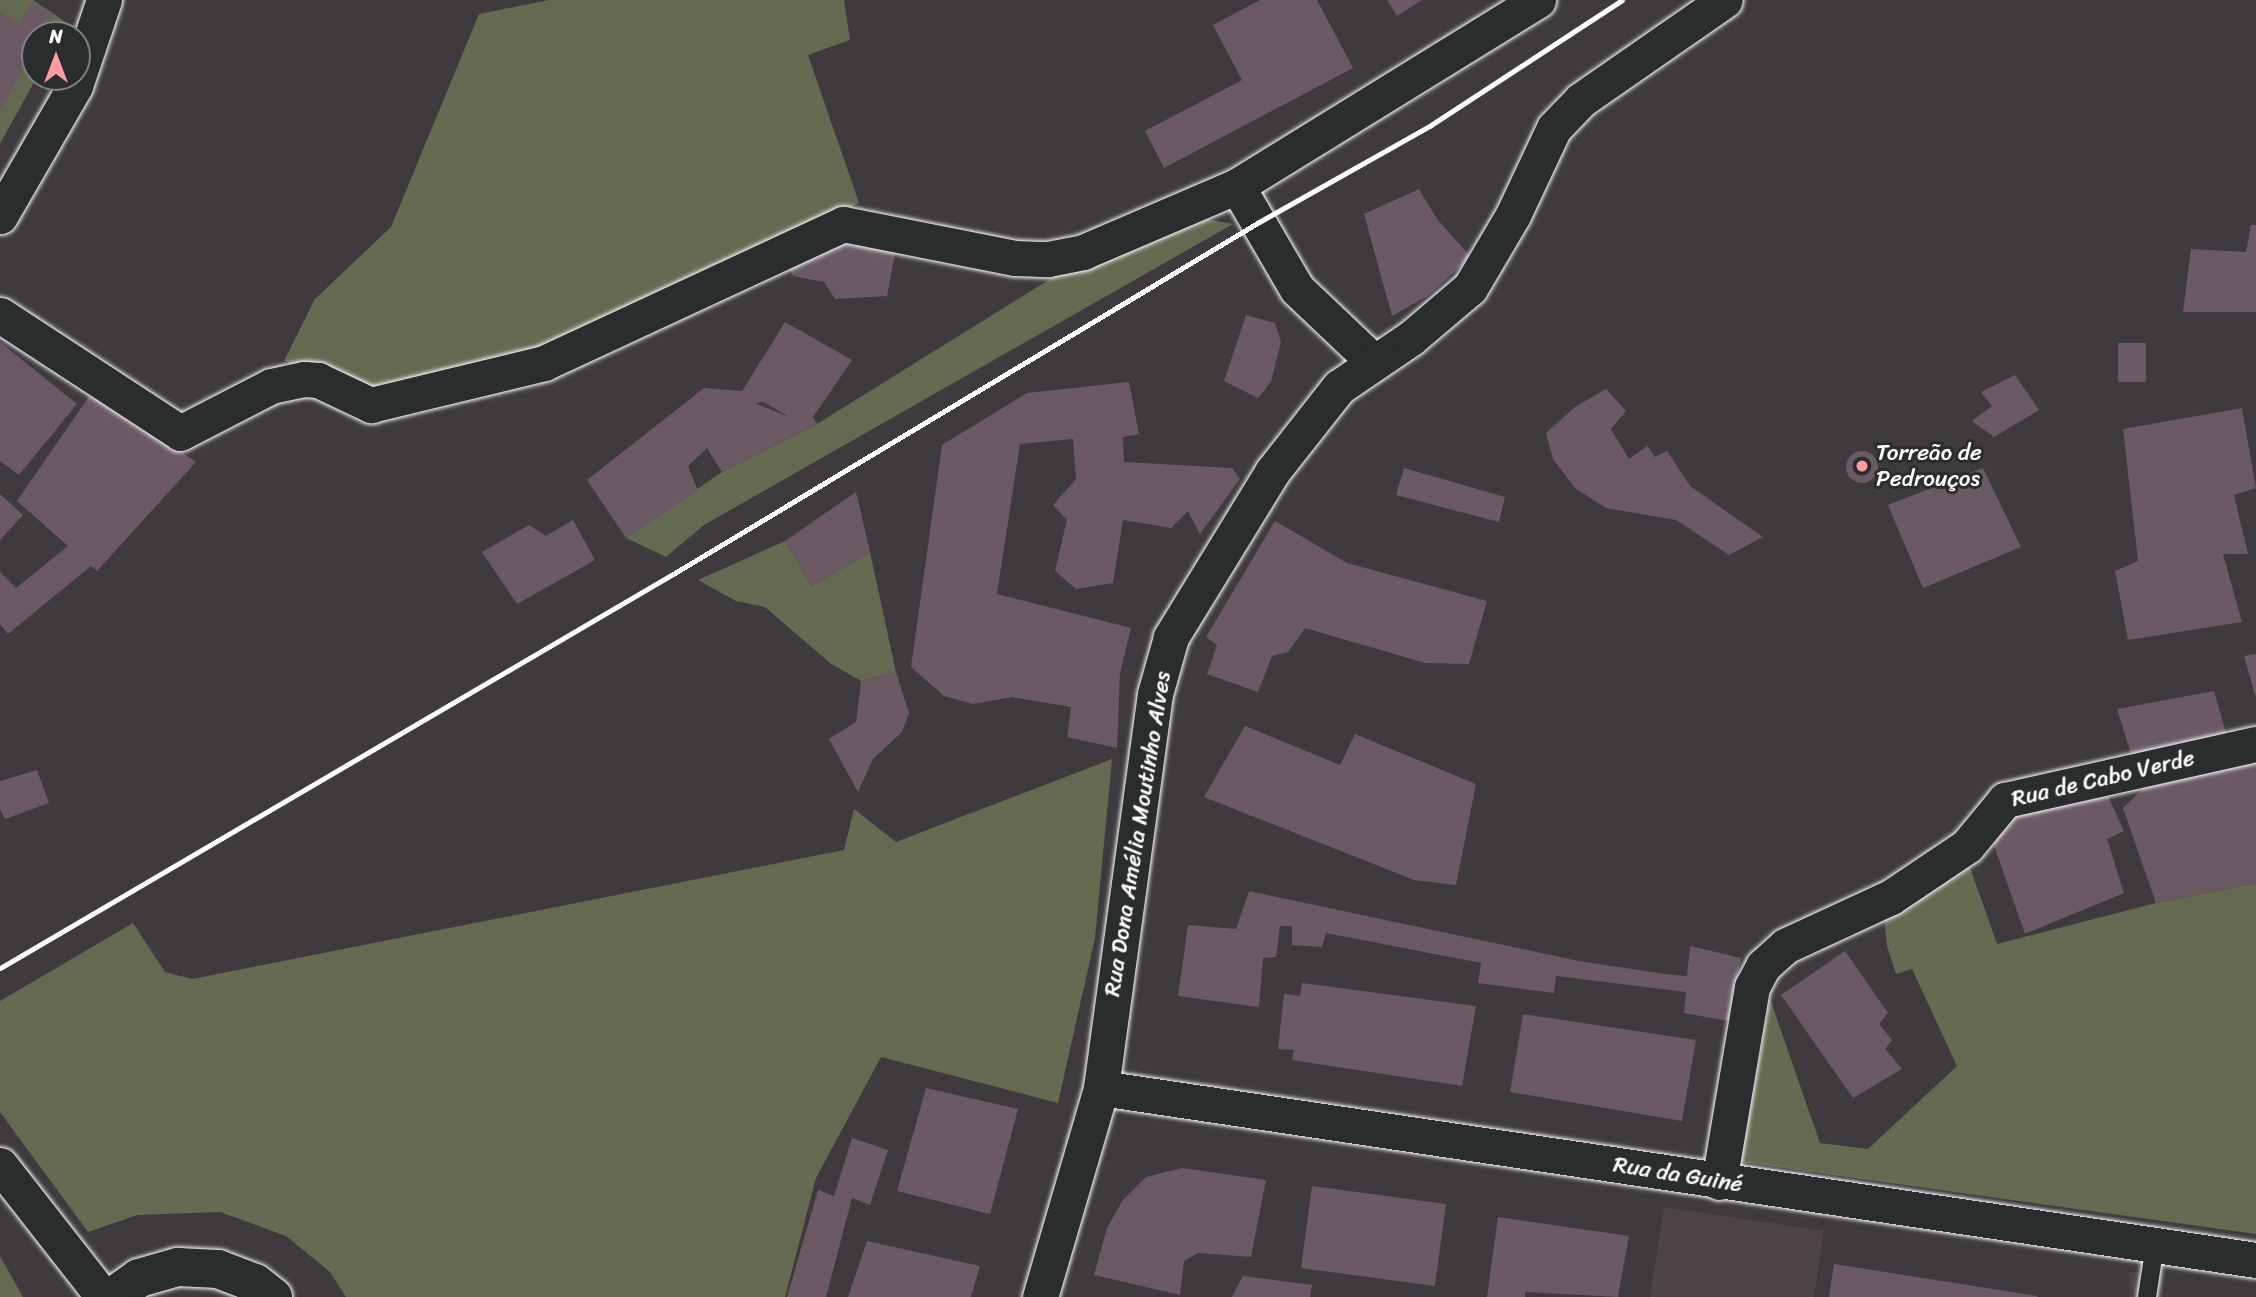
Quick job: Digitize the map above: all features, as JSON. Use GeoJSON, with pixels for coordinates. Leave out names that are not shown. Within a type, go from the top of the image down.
{"type":"FeatureCollection","features":[{"type":"Feature","properties":{"kind":"street"},"geometry":{"type":"LineString","coordinates":[[0,216],[75,86],[104,0]]}},
{"type":"Feature","properties":{"kind":"street"},"geometry":{"type":"LineString","coordinates":[[0,314],[180,433],[284,382],[318,380],[371,405],[544,363],[843,224],[1015,258],[1048,259],[1083,253],[1237,186],[1538,0]]}},
{"type":"Feature","properties":{"kind":"street","name":"Rua Dona Amélia Moutinho Alves"},"geometry":{"type":"LineString","coordinates":[[1040,1297],[1101,1088],[1155,694],[1171,638],[1272,472],[1314,416],[1339,387],[1470,288],[1513,215],[1554,128],[1581,100],[1725,0]]}},
{"type":"Feature","properties":{"kind":"street"},"geometry":{"type":"LineString","coordinates":[[1237,186],[1297,289],[1374,362]]}},
{"type":"Feature","properties":{"kind":"street","name":"Rua de Cabo Verde"},"geometry":{"type":"LineString","coordinates":[[1719,1182],[1752,987],[1763,966],[1785,946],[1891,897],[1967,846],[2005,800],[2256,744]]}},
{"type":"Feature","properties":{"kind":"street","name":"Rua da Guiné"},"geometry":{"type":"LineString","coordinates":[[1101,1088],[2256,1260]]}},
{"type":"Feature","properties":{"kind":"street"},"geometry":{"type":"LineString","coordinates":[[0,1165],[103,1297]]}},
{"type":"Feature","properties":{"kind":"street"},"geometry":{"type":"LineString","coordinates":[[112,1297],[139,1278],[178,1267],[218,1269],[255,1283],[273,1297]]}},
{"type":"Feature","properties":{"kind":"lane"},"geometry":{"type":"LineString","coordinates":[[2147,1297],[2155,1245]]}},
{"type":"Feature","properties":{"kind":"shaded area"},"geometry":{"type":"Polygon","coordinates":[[[1664,1207],[1824,1231],[1814,1297],[1650,1297],[1664,1207]]]}},
{"type":"Feature","properties":{"kind":"shaded area"},"geometry":{"type":"Polygon","coordinates":[[[2125,1272],[2165,1273],[2162,1297],[2129,1297],[2130,1276],[2125,1272]]]}},
{"type":"Feature","properties":{"kind":"green space"},"geometry":{"type":"Polygon","coordinates":[[[0,0],[33,0],[64,21],[21,21],[21,91],[29,91],[0,144],[0,0]]]}},
{"type":"Feature","properties":{"kind":"green space"},"geometry":{"type":"Polygon","coordinates":[[[549,0],[844,0],[850,40],[808,55],[859,203],[540,349],[389,391],[284,361],[315,299],[391,227],[479,14],[549,0]]]}},
{"type":"Feature","properties":{"kind":"green space"},"geometry":{"type":"Polygon","coordinates":[[[1207,219],[1233,224],[704,525],[666,557],[626,538],[722,472],[817,424],[1063,271],[1207,219]]]}},
{"type":"Feature","properties":{"kind":"green space"},"geometry":{"type":"Polygon","coordinates":[[[785,541],[812,586],[870,552],[896,672],[861,681],[830,663],[765,607],[736,601],[698,580],[785,541]]]}},
{"type":"Feature","properties":{"kind":"green space"},"geometry":{"type":"Polygon","coordinates":[[[1112,759],[1095,938],[1058,1103],[881,1057],[816,1178],[785,1297],[346,1297],[330,1272],[286,1236],[220,1212],[137,1215],[88,1232],[0,1112],[0,1001],[133,923],[165,972],[192,979],[844,850],[854,809],[896,842],[1112,759]]]}},
{"type":"Feature","properties":{"kind":"green space"},"geometry":{"type":"Polygon","coordinates":[[[1967,859],[1997,944],[2156,903],[2256,883],[2256,1234],[1741,1162],[1770,999],[1820,1143],[1868,1149],[1957,1066],[1912,969],[1896,974],[1887,946],[1884,918],[1967,859]]]}},
{"type":"Feature","properties":{"kind":"green space"},"geometry":{"type":"Polygon","coordinates":[[[0,1256],[23,1297],[0,1297],[0,1256]]]}},
{"type":"Feature","properties":{"kind":"building"},"geometry":{"type":"Polygon","coordinates":[[[1260,0],[1317,0],[1353,68],[1164,168],[1145,131],[1242,80],[1213,25],[1260,0]]]}},
{"type":"Feature","properties":{"kind":"building"},"geometry":{"type":"Polygon","coordinates":[[[1387,0],[1422,0],[1397,16],[1387,0]]]}},
{"type":"Feature","properties":{"kind":"building"},"geometry":{"type":"Polygon","coordinates":[[[32,2],[53,13],[49,21],[21,21],[32,2]]]}},
{"type":"Feature","properties":{"kind":"building"},"geometry":{"type":"Polygon","coordinates":[[[0,12],[20,23],[21,73],[0,111],[0,12]]]}},
{"type":"Feature","properties":{"kind":"building"},"geometry":{"type":"Polygon","coordinates":[[[1419,189],[1437,219],[1471,257],[1427,296],[1392,316],[1364,214],[1419,189]]]}},
{"type":"Feature","properties":{"kind":"building"},"geometry":{"type":"Polygon","coordinates":[[[2251,225],[2256,225],[2256,312],[2183,312],[2191,249],[2246,252],[2251,225]]]}},
{"type":"Feature","properties":{"kind":"building"},"geometry":{"type":"Polygon","coordinates":[[[831,243],[896,249],[887,296],[835,299],[824,282],[793,276],[789,268],[831,243]]]}},
{"type":"Feature","properties":{"kind":"building"},"geometry":{"type":"Polygon","coordinates":[[[1246,315],[1275,323],[1281,342],[1271,382],[1258,398],[1224,381],[1246,315]]]}},
{"type":"Feature","properties":{"kind":"building"},"geometry":{"type":"Polygon","coordinates":[[[785,322],[852,360],[813,417],[817,424],[722,472],[707,448],[688,466],[698,491],[626,538],[587,480],[704,388],[742,391],[785,322]],[[764,402],[755,403],[789,417],[764,402]]]}},
{"type":"Feature","properties":{"kind":"building"},"geometry":{"type":"Polygon","coordinates":[[[0,342],[77,404],[19,475],[0,461],[0,342]]]}},
{"type":"Feature","properties":{"kind":"building"},"geometry":{"type":"Polygon","coordinates":[[[2118,343],[2146,343],[2146,382],[2118,382],[2118,343]]]}},
{"type":"Feature","properties":{"kind":"building"},"geometry":{"type":"Polygon","coordinates":[[[2015,375],[2039,410],[1994,437],[1972,421],[1992,406],[1981,392],[2015,375]]]}},
{"type":"Feature","properties":{"kind":"building"},"geometry":{"type":"Polygon","coordinates":[[[1129,382],[1139,434],[1123,437],[1124,462],[1232,468],[1240,479],[1200,534],[1188,511],[1171,528],[1123,520],[1113,583],[1076,589],[1055,571],[1067,520],[1053,505],[1076,479],[1073,439],[1020,444],[997,594],[1131,628],[1120,673],[1117,748],[1067,737],[1071,707],[1012,697],[973,704],[944,696],[911,667],[942,445],[1027,393],[1129,382]]]}},
{"type":"Feature","properties":{"kind":"building"},"geometry":{"type":"Polygon","coordinates":[[[1606,389],[1626,411],[1611,429],[1629,459],[1647,446],[1655,457],[1667,451],[1690,486],[1763,537],[1729,555],[1676,520],[1606,508],[1575,488],[1553,459],[1546,433],[1575,407],[1606,389]]]}},
{"type":"Feature","properties":{"kind":"building"},"geometry":{"type":"Polygon","coordinates":[[[92,392],[196,462],[97,571],[91,566],[8,634],[0,624],[0,572],[16,588],[68,546],[17,501],[92,392]]]}},
{"type":"Feature","properties":{"kind":"building"},"geometry":{"type":"Polygon","coordinates":[[[2242,408],[2256,488],[2234,495],[2248,554],[2223,554],[2242,622],[2128,640],[2115,571],[2138,561],[2123,429],[2242,408]]]}},
{"type":"Feature","properties":{"kind":"building","name":"Torreão de Pedrouços"},"geometry":{"type":"Polygon","coordinates":[[[1862,451],[1873,456],[1878,467],[1873,478],[1862,483],[1851,478],[1846,467],[1851,456],[1862,451]]]}},
{"type":"Feature","properties":{"kind":"building"},"geometry":{"type":"Polygon","coordinates":[[[1404,468],[1505,497],[1499,522],[1396,495],[1404,468]]]}},
{"type":"Feature","properties":{"kind":"building"},"geometry":{"type":"Polygon","coordinates":[[[1983,468],[2021,547],[1923,588],[1888,505],[1983,468]]]}},
{"type":"Feature","properties":{"kind":"building"},"geometry":{"type":"Polygon","coordinates":[[[856,492],[870,552],[812,586],[785,541],[856,492]]]}},
{"type":"Feature","properties":{"kind":"building"},"geometry":{"type":"Polygon","coordinates":[[[0,494],[23,515],[0,540],[0,494]]]}},
{"type":"Feature","properties":{"kind":"building"},"geometry":{"type":"Polygon","coordinates":[[[573,520],[595,560],[517,604],[482,552],[529,525],[546,536],[573,520]]]}},
{"type":"Feature","properties":{"kind":"building"},"geometry":{"type":"Polygon","coordinates":[[[1275,521],[1347,563],[1487,601],[1469,664],[1425,663],[1305,628],[1288,652],[1272,656],[1258,692],[1207,674],[1217,645],[1206,637],[1275,521]]]}},
{"type":"Feature","properties":{"kind":"building"},"geometry":{"type":"Polygon","coordinates":[[[2256,654],[2256,695],[2255,695],[2244,656],[2256,654]]]}},
{"type":"Feature","properties":{"kind":"building"},"geometry":{"type":"Polygon","coordinates":[[[896,672],[909,713],[902,732],[873,759],[858,792],[829,739],[856,722],[861,681],[896,672]]]}},
{"type":"Feature","properties":{"kind":"building"},"geometry":{"type":"Polygon","coordinates":[[[2214,691],[2228,740],[2132,757],[2117,709],[2214,691]]]}},
{"type":"Feature","properties":{"kind":"building"},"geometry":{"type":"Polygon","coordinates":[[[1245,726],[1340,765],[1355,734],[1476,784],[1456,885],[1414,880],[1204,797],[1245,726]]]}},
{"type":"Feature","properties":{"kind":"building"},"geometry":{"type":"Polygon","coordinates":[[[2256,756],[2256,883],[2156,903],[2123,808],[2148,784],[2256,756]]]}},
{"type":"Feature","properties":{"kind":"building"},"geometry":{"type":"Polygon","coordinates":[[[37,770],[49,803],[5,819],[0,809],[0,781],[37,770]]]}},
{"type":"Feature","properties":{"kind":"building"},"geometry":{"type":"Polygon","coordinates":[[[2105,789],[2124,831],[2107,839],[2124,893],[2025,934],[1989,831],[2021,811],[2105,789]]]}},
{"type":"Feature","properties":{"kind":"building"},"geometry":{"type":"Polygon","coordinates":[[[1249,891],[1579,961],[1665,974],[1687,976],[1690,946],[1741,958],[1728,1021],[1684,1013],[1686,992],[1556,976],[1554,993],[1478,983],[1481,963],[1326,933],[1322,947],[1292,945],[1292,926],[1280,926],[1276,957],[1263,958],[1259,1007],[1178,996],[1188,925],[1236,929],[1249,891]]]}},
{"type":"Feature","properties":{"kind":"building"},"geometry":{"type":"Polygon","coordinates":[[[1845,951],[1888,1013],[1879,1024],[1892,1040],[1885,1049],[1902,1069],[1853,1098],[1781,995],[1845,951]]]}},
{"type":"Feature","properties":{"kind":"building"},"geometry":{"type":"Polygon","coordinates":[[[1302,983],[1476,1006],[1462,1086],[1292,1060],[1294,1050],[1278,1049],[1284,994],[1300,996],[1302,983]]]}},
{"type":"Feature","properties":{"kind":"building"},"geometry":{"type":"Polygon","coordinates":[[[1523,1014],[1696,1040],[1682,1121],[1510,1092],[1523,1014]]]}},
{"type":"Feature","properties":{"kind":"building"},"geometry":{"type":"Polygon","coordinates":[[[926,1088],[1018,1109],[990,1214],[897,1191],[926,1088]]]}},
{"type":"Feature","properties":{"kind":"building"},"geometry":{"type":"Polygon","coordinates":[[[852,1138],[888,1150],[870,1205],[852,1198],[826,1297],[787,1297],[818,1190],[834,1196],[852,1138]]]}},
{"type":"Feature","properties":{"kind":"building"},"geometry":{"type":"Polygon","coordinates":[[[1182,1168],[1266,1180],[1251,1257],[1198,1253],[1184,1261],[1180,1295],[1094,1275],[1107,1228],[1123,1200],[1146,1177],[1182,1168]]]}},
{"type":"Feature","properties":{"kind":"building"},"geometry":{"type":"Polygon","coordinates":[[[1312,1186],[1446,1204],[1435,1286],[1301,1268],[1312,1186]]]}},
{"type":"Feature","properties":{"kind":"building"},"geometry":{"type":"Polygon","coordinates":[[[1498,1217],[1629,1236],[1618,1297],[1525,1292],[1525,1297],[1487,1297],[1498,1217]]]}},
{"type":"Feature","properties":{"kind":"building"},"geometry":{"type":"Polygon","coordinates":[[[867,1241],[980,1266],[971,1297],[848,1297],[867,1241]]]}},
{"type":"Feature","properties":{"kind":"building"},"geometry":{"type":"Polygon","coordinates":[[[1834,1264],[2037,1296],[2037,1297],[1829,1297],[1834,1264]]]}},
{"type":"Feature","properties":{"kind":"building"},"geometry":{"type":"Polygon","coordinates":[[[1243,1276],[1312,1285],[1310,1297],[1232,1297],[1243,1276]]]}},
{"type":"Feature","properties":{"kind":"railway"},"geometry":{"type":"LineString","coordinates":[[0,968],[673,574],[1259,222],[1431,125],[1622,0]]}},
{"type":"Feature","properties":{"kind":"place","name":"Torreão de Pedrouços"},"geometry":{"type":"Point","coordinates":[1862,466]}}]}
